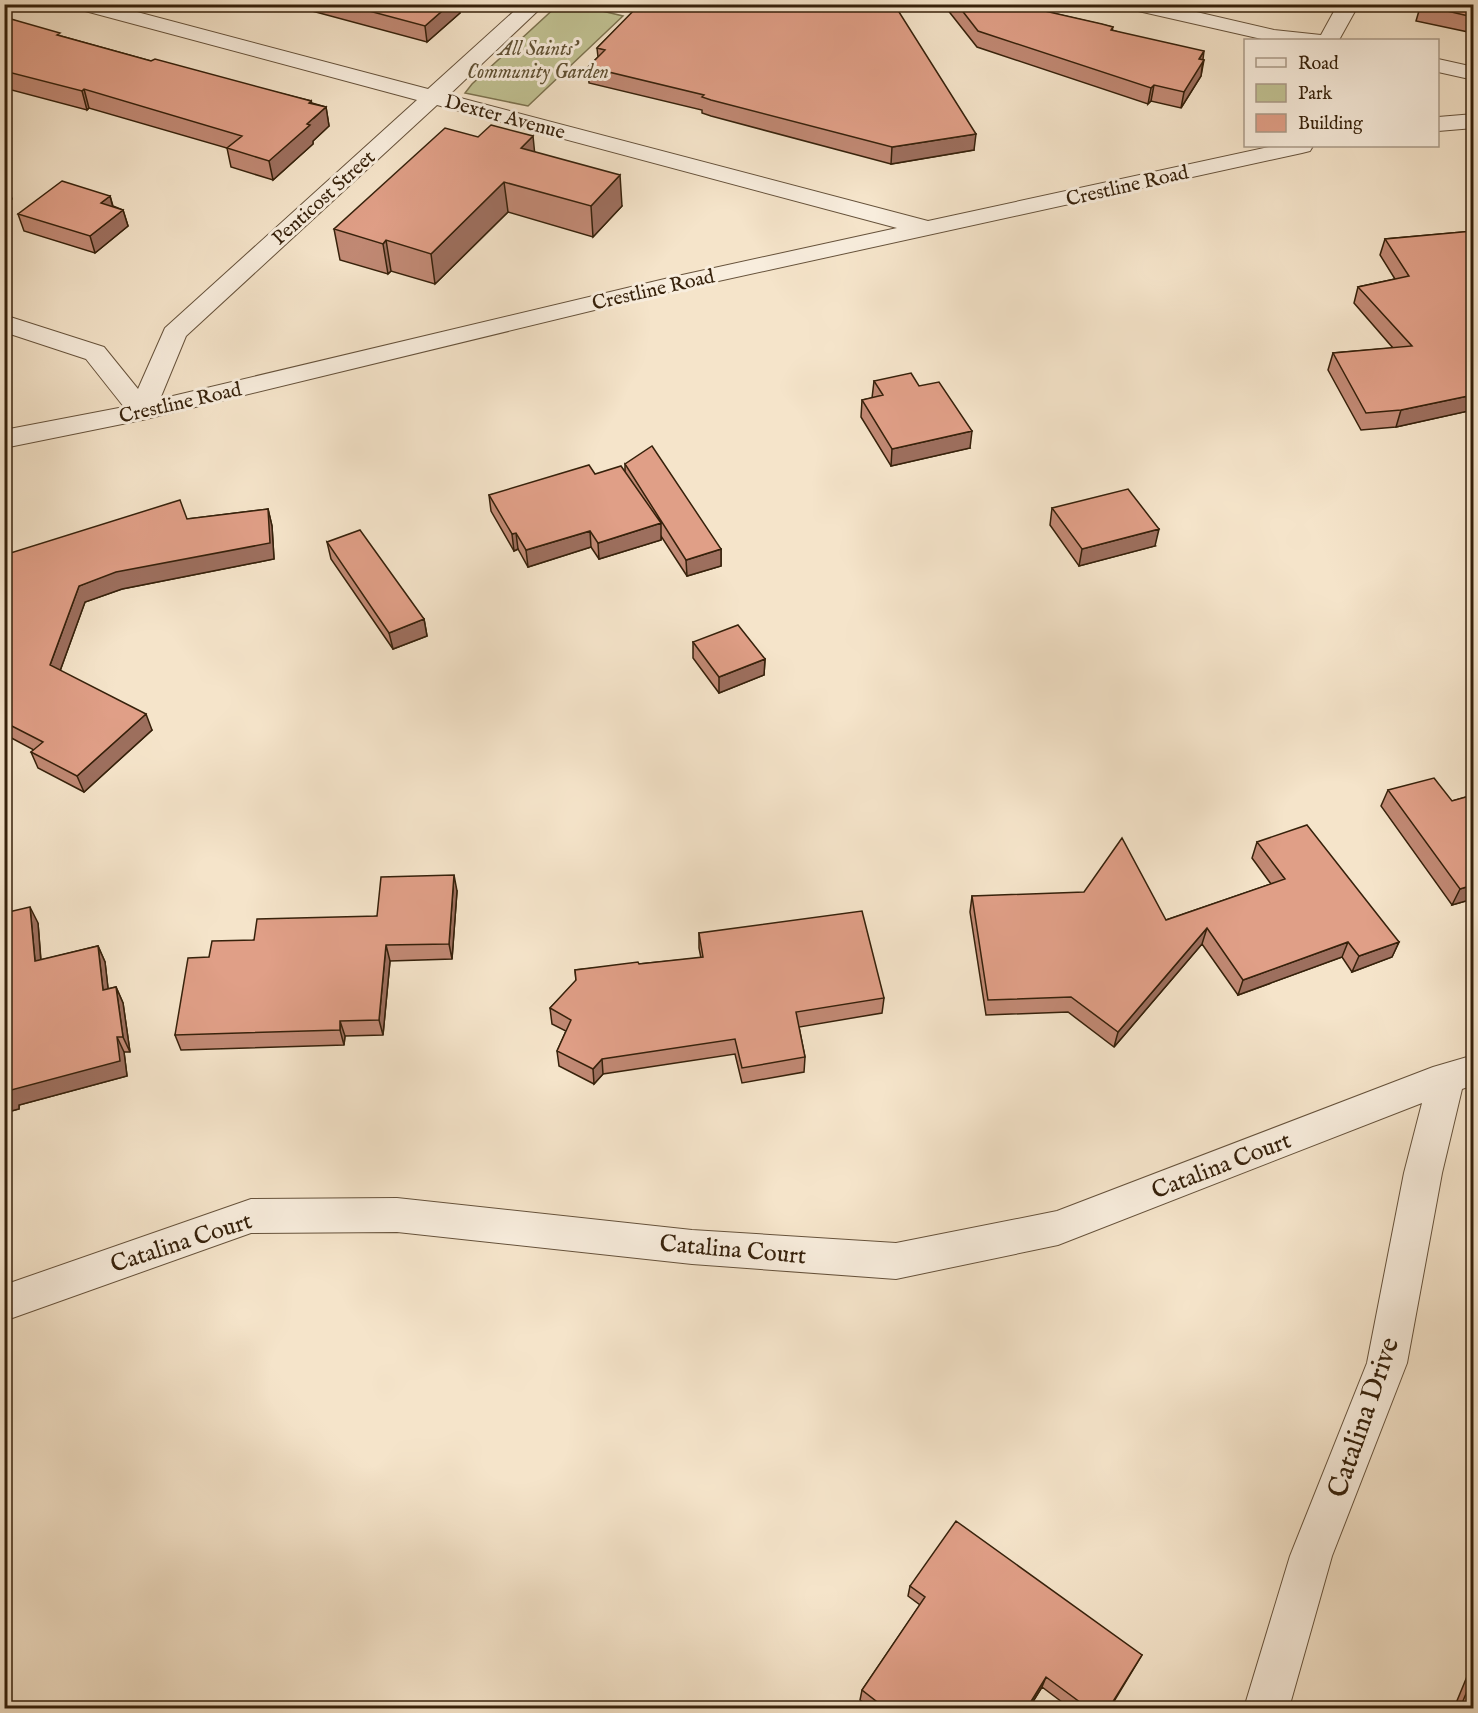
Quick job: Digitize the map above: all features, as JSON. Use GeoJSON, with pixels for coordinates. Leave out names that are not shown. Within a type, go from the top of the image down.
{"type":"FeatureCollection","features":[{"type":"Feature","properties":{"kind":"street","name":"Dexter Avenue"},"geometry":{"type":"LineString","coordinates":[[81,4],[928,229]]}},
{"type":"Feature","properties":{"kind":"street","name":"Penticost Street"},"geometry":{"type":"LineString","coordinates":[[142,412],[174,333],[535,4]]}},
{"type":"Feature","properties":{"kind":"street"},"geometry":{"type":"LineString","coordinates":[[1132,4],[1274,36],[1305,39]]}},
{"type":"Feature","properties":{"kind":"street"},"geometry":{"type":"LineString","coordinates":[[1330,39],[1349,4]]}},
{"type":"Feature","properties":{"kind":"street"},"geometry":{"type":"LineString","coordinates":[[1439,66],[1473,74]]}},
{"type":"Feature","properties":{"kind":"street"},"geometry":{"type":"LineString","coordinates":[[1439,124],[1473,121]]}},
{"type":"Feature","properties":{"kind":"street","name":"Crestline Road"},"geometry":{"type":"LineString","coordinates":[[4,439],[142,412],[532,316],[1297,147]]}},
{"type":"Feature","properties":{"kind":"street"},"geometry":{"type":"LineString","coordinates":[[4,323],[95,353],[142,412]]}},
{"type":"Feature","properties":{"kind":"street","name":"Catalina Court"},"geometry":{"type":"LineString","coordinates":[[4,1303],[251,1215],[397,1215],[692,1247],[896,1261],[1058,1228],[1460,1074]]}},
{"type":"Feature","properties":{"kind":"street","name":"Catalina Drive"},"geometry":{"type":"LineString","coordinates":[[1267,1708],[1311,1556],[1387,1363],[1423,1173],[1460,1074]]}},
{"type":"Feature","properties":{"kind":"green space","name":"All Saints' Community Garden"},"geometry":{"type":"Polygon","coordinates":[[[558,5],[577,5],[623,16],[528,106],[465,93],[472,84],[558,5]]]}},
{"type":"Feature","properties":{"kind":"building"},"geometry":{"type":"Polygon","coordinates":[[[343,4],[450,4],[425,26],[343,4]]]}},
{"type":"Feature","properties":{"kind":"building"},"geometry":{"type":"Polygon","coordinates":[[[640,4],[894,4],[976,134],[892,147],[711,100],[702,97],[704,95],[588,67],[605,50],[597,48],[640,4]]]}},
{"type":"Feature","properties":{"kind":"building"},"geometry":{"type":"Polygon","coordinates":[[[957,4],[1014,4],[1113,27],[1111,30],[1204,51],[1199,59],[1204,60],[1184,92],[1154,85],[1151,88],[978,31],[957,4]]]}},
{"type":"Feature","properties":{"kind":"building"},"geometry":{"type":"Polygon","coordinates":[[[1473,4],[1473,17],[1421,5],[1473,4]]]}},
{"type":"Feature","properties":{"kind":"building"},"geometry":{"type":"Polygon","coordinates":[[[4,17],[60,33],[57,35],[151,61],[155,59],[326,107],[307,124],[310,125],[269,161],[227,148],[242,136],[84,89],[82,91],[4,71],[4,17]]]}},
{"type":"Feature","properties":{"kind":"building"},"geometry":{"type":"Polygon","coordinates":[[[491,125],[533,136],[521,148],[620,175],[591,206],[504,182],[431,254],[386,240],[383,244],[334,229],[445,128],[478,137],[491,125]]]}},
{"type":"Feature","properties":{"kind":"building"},"geometry":{"type":"Polygon","coordinates":[[[62,181],[110,196],[101,203],[123,210],[90,236],[18,214],[62,181]]]}},
{"type":"Feature","properties":{"kind":"building"},"geometry":{"type":"Polygon","coordinates":[[[1473,231],[1473,395],[1401,410],[1366,413],[1333,353],[1412,346],[1358,287],[1409,276],[1385,239],[1473,231]]]}},
{"type":"Feature","properties":{"kind":"building"},"geometry":{"type":"Polygon","coordinates":[[[911,373],[919,386],[939,382],[972,431],[892,449],[862,400],[883,395],[874,381],[911,373]]]}},
{"type":"Feature","properties":{"kind":"building"},"geometry":{"type":"Polygon","coordinates":[[[652,446],[721,549],[686,560],[625,464],[652,446]]]}},
{"type":"Feature","properties":{"kind":"building"},"geometry":{"type":"Polygon","coordinates":[[[589,465],[595,474],[621,466],[661,523],[598,543],[590,531],[526,550],[516,533],[512,534],[489,495],[589,465]]]}},
{"type":"Feature","properties":{"kind":"building"},"geometry":{"type":"Polygon","coordinates":[[[1128,489],[1159,529],[1082,549],[1052,508],[1128,489]]]}},
{"type":"Feature","properties":{"kind":"building"},"geometry":{"type":"Polygon","coordinates":[[[180,500],[187,519],[268,509],[270,543],[116,572],[79,586],[50,665],[146,714],[77,776],[31,752],[43,742],[4,722],[4,555],[180,500]]]}},
{"type":"Feature","properties":{"kind":"building"},"geometry":{"type":"Polygon","coordinates":[[[360,530],[424,619],[389,633],[327,542],[360,530]]]}},
{"type":"Feature","properties":{"kind":"building"},"geometry":{"type":"Polygon","coordinates":[[[738,625],[765,659],[719,677],[693,642],[738,625]]]}},
{"type":"Feature","properties":{"kind":"building"},"geometry":{"type":"Polygon","coordinates":[[[1434,778],[1452,801],[1473,795],[1473,885],[1460,889],[1388,790],[1434,778]]]}},
{"type":"Feature","properties":{"kind":"building"},"geometry":{"type":"Polygon","coordinates":[[[1307,825],[1399,942],[1359,956],[1348,942],[1243,980],[1207,928],[1118,1032],[1071,997],[988,1000],[972,896],[1084,892],[1122,838],[1166,920],[1285,879],[1257,842],[1307,825]]]}},
{"type":"Feature","properties":{"kind":"building"},"geometry":{"type":"Polygon","coordinates":[[[454,875],[449,944],[386,945],[379,1020],[340,1021],[340,1030],[175,1035],[188,958],[209,957],[212,941],[254,940],[257,919],[377,916],[381,877],[454,875]]]}},
{"type":"Feature","properties":{"kind":"building"},"geometry":{"type":"Polygon","coordinates":[[[30,907],[35,961],[98,946],[103,990],[116,987],[123,1037],[117,1037],[120,1061],[11,1090],[11,1094],[4,1096],[4,913],[30,907]]]}},
{"type":"Feature","properties":{"kind":"building"},"geometry":{"type":"Polygon","coordinates":[[[862,911],[884,998],[796,1012],[805,1057],[742,1068],[735,1039],[602,1059],[593,1069],[557,1051],[571,1020],[550,1008],[576,980],[575,970],[703,957],[699,933],[862,911]]]}},
{"type":"Feature","properties":{"kind":"building"},"geometry":{"type":"Polygon","coordinates":[[[956,1521],[1142,1655],[1109,1708],[1088,1708],[1046,1677],[1027,1708],[885,1708],[862,1690],[925,1597],[910,1586],[956,1521]]]}},
{"type":"Feature","properties":{"kind":"building"},"geometry":{"type":"Polygon","coordinates":[[[1473,1677],[1473,1708],[1460,1708],[1473,1677]]]}}]}
